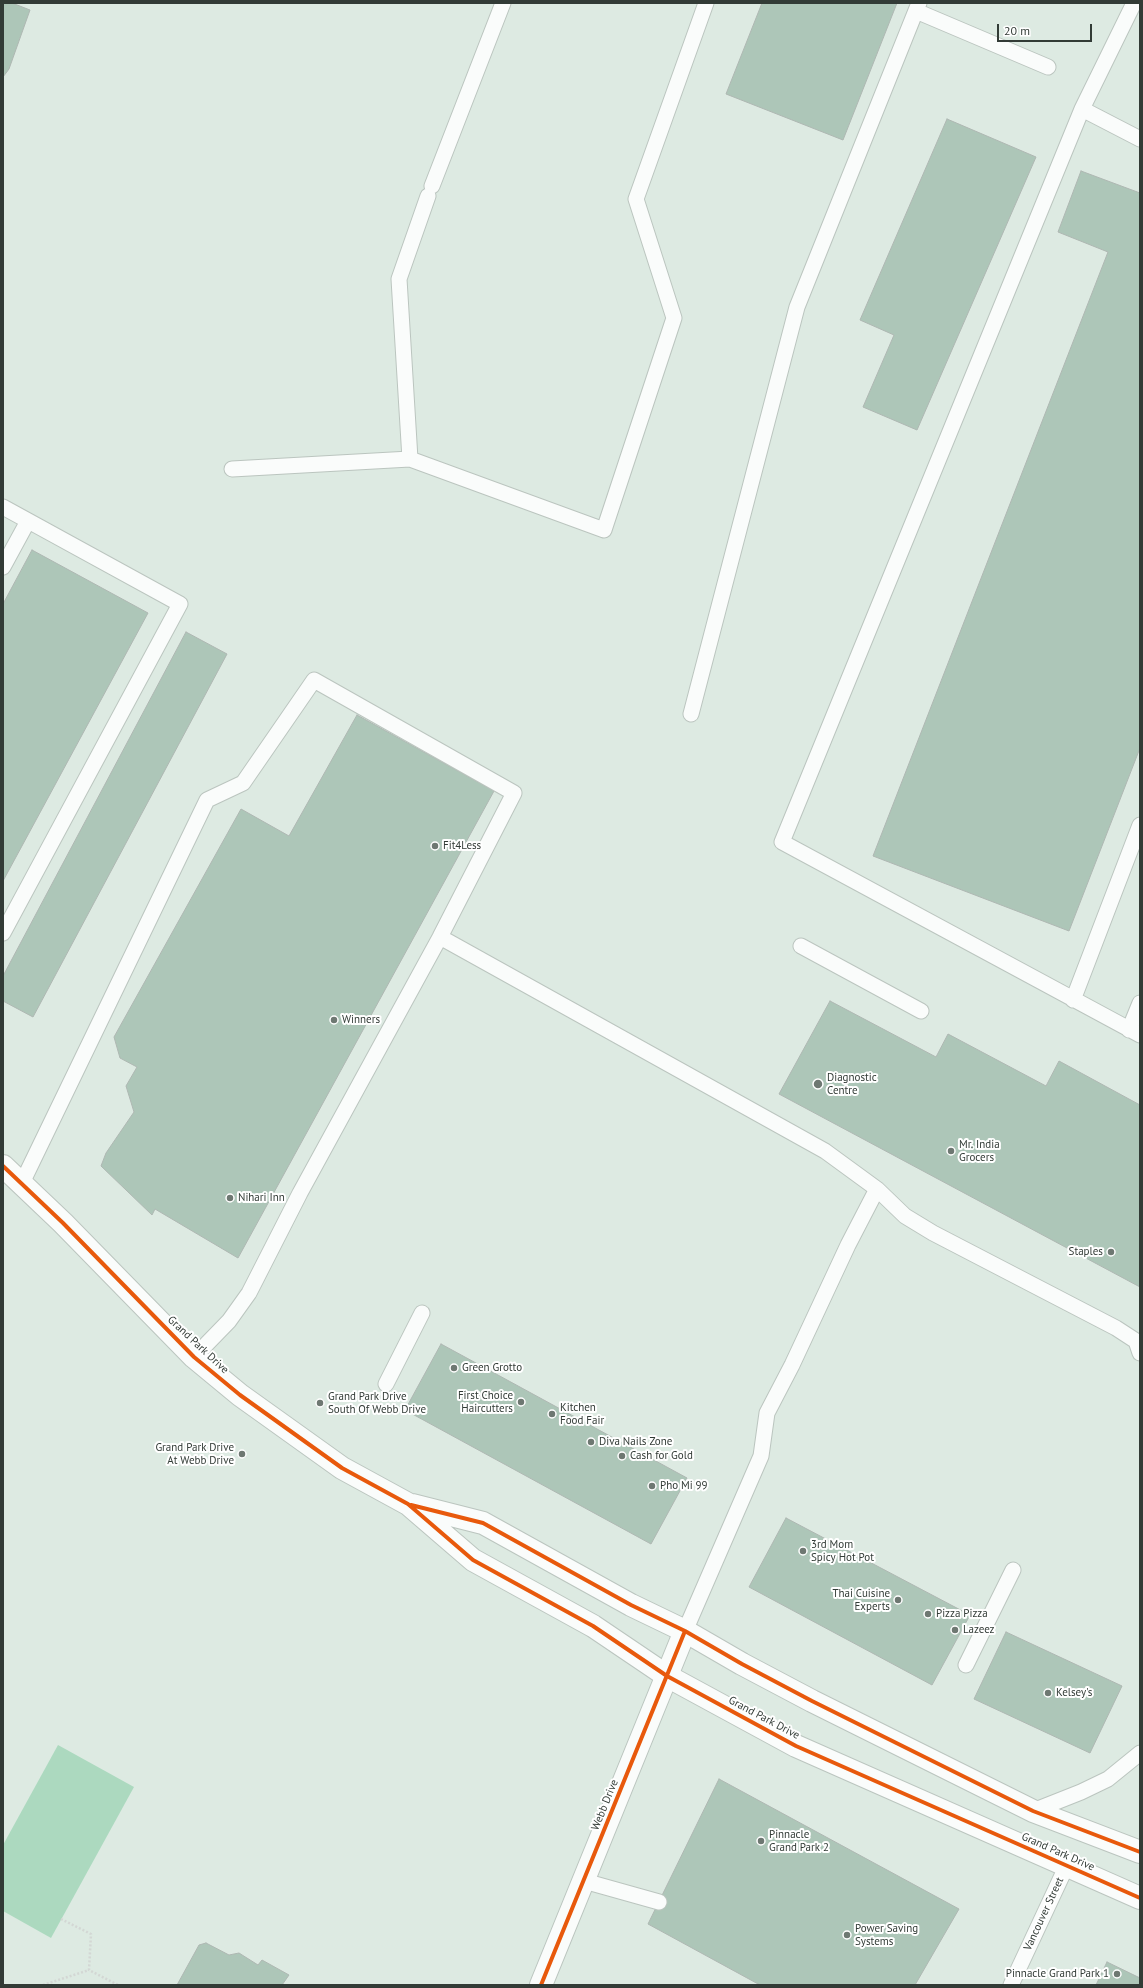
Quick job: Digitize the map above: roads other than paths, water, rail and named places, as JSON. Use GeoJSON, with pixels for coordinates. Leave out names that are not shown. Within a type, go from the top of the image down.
{"type":"FeatureCollection","features":[{"type":"Feature","properties":{"kind":"street","name":"Grand Park Drive"},"geometry":{"type":"LineString","coordinates":[[3,1166],[22,1183],[194,1357],[240,1395],[342,1468],[408,1504],[473,1560],[593,1626],[667,1676],[796,1746],[1140,1898]]}},
{"type":"Feature","properties":{"kind":"street","name":"Grand Park Drive"},"geometry":{"type":"LineString","coordinates":[[408,1504],[483,1523],[631,1606],[685,1631],[742,1664],[805,1697],[1033,1811],[1140,1852]]}},
{"type":"Feature","properties":{"kind":"street","name":"Webb Drive"},"geometry":{"type":"LineString","coordinates":[[540,1985],[584,1881],[685,1631]]}},
{"type":"Feature","properties":{"kind":"lane"},"geometry":{"type":"LineString","coordinates":[[410,459],[399,279],[430,191],[503,3]]}},
{"type":"Feature","properties":{"kind":"lane"},"geometry":{"type":"LineString","coordinates":[[232,469],[410,459],[604,530],[674,318],[636,199],[706,3]]}},
{"type":"Feature","properties":{"kind":"lane"},"geometry":{"type":"LineString","coordinates":[[1134,3],[1082,109],[782,842],[1134,1033],[1140,1003]]}},
{"type":"Feature","properties":{"kind":"lane"},"geometry":{"type":"LineString","coordinates":[[691,714],[797,306],[918,7],[1048,67]]}},
{"type":"Feature","properties":{"kind":"lane"},"geometry":{"type":"LineString","coordinates":[[1082,109],[1140,139]]}},
{"type":"Feature","properties":{"kind":"lane"},"geometry":{"type":"LineString","coordinates":[[3,507],[180,604],[3,933]]}},
{"type":"Feature","properties":{"kind":"lane"},"geometry":{"type":"LineString","coordinates":[[3,567],[28,521]]}},
{"type":"Feature","properties":{"kind":"lane"},"geometry":{"type":"LineString","coordinates":[[22,1183],[207,800],[242,783],[314,680],[514,793],[440,937],[300,1193],[249,1293],[229,1321],[194,1357]]}},
{"type":"Feature","properties":{"kind":"lane"},"geometry":{"type":"LineString","coordinates":[[1073,1000],[1140,825]]}},
{"type":"Feature","properties":{"kind":"lane"},"geometry":{"type":"LineString","coordinates":[[440,937],[825,1151],[877,1188],[905,1216],[1116,1328],[1136,1341],[1140,1353]]}},
{"type":"Feature","properties":{"kind":"lane"},"geometry":{"type":"LineString","coordinates":[[801,946],[921,1011]]}},
{"type":"Feature","properties":{"kind":"lane"},"geometry":{"type":"LineString","coordinates":[[685,1631],[761,1456],[767,1413],[792,1365],[848,1245],[877,1188]]}},
{"type":"Feature","properties":{"kind":"lane"},"geometry":{"type":"LineString","coordinates":[[386,1384],[422,1313]]}},
{"type":"Feature","properties":{"kind":"lane"},"geometry":{"type":"LineString","coordinates":[[966,1665],[1013,1570]]}},
{"type":"Feature","properties":{"kind":"lane"},"geometry":{"type":"LineString","coordinates":[[1033,1811],[1081,1792],[1108,1779],[1140,1753]]}},
{"type":"Feature","properties":{"kind":"lane","name":"Vancouver Street"},"geometry":{"type":"LineString","coordinates":[[1011,1985],[1068,1865]]}},
{"type":"Feature","properties":{"kind":"lane"},"geometry":{"type":"LineString","coordinates":[[584,1881],[659,1902]]}},
{"type":"Feature","properties":{"kind":"place","name":"Fit4Less"},"geometry":{"type":"Point","coordinates":[435,846]}},
{"type":"Feature","properties":{"kind":"place","name":"Winners"},"geometry":{"type":"Point","coordinates":[334,1020]}},
{"type":"Feature","properties":{"kind":"place","name":"Diagnostic Centre"},"geometry":{"type":"Point","coordinates":[818,1084]}},
{"type":"Feature","properties":{"kind":"place","name":"Mr. India Grocers"},"geometry":{"type":"Point","coordinates":[951,1151]}},
{"type":"Feature","properties":{"kind":"place","name":"Nihari Inn"},"geometry":{"type":"Point","coordinates":[230,1198]}},
{"type":"Feature","properties":{"kind":"place","name":"Staples"},"geometry":{"type":"Point","coordinates":[1111,1252]}},
{"type":"Feature","properties":{"kind":"place","name":"Green Grotto"},"geometry":{"type":"Point","coordinates":[454,1368]}},
{"type":"Feature","properties":{"kind":"place","name":"First Choice Haircutters"},"geometry":{"type":"Point","coordinates":[521,1402]}},
{"type":"Feature","properties":{"kind":"place","name":"Grand Park Drive South Of Webb Drive"},"geometry":{"type":"Point","coordinates":[320,1403]}},
{"type":"Feature","properties":{"kind":"place","name":"Kitchen Food Fair"},"geometry":{"type":"Point","coordinates":[552,1414]}},
{"type":"Feature","properties":{"kind":"place","name":"Diva Nails Zone"},"geometry":{"type":"Point","coordinates":[591,1442]}},
{"type":"Feature","properties":{"kind":"place","name":"Grand Park Drive At Webb Drive"},"geometry":{"type":"Point","coordinates":[242,1454]}},
{"type":"Feature","properties":{"kind":"place","name":"Cash for Gold"},"geometry":{"type":"Point","coordinates":[622,1456]}},
{"type":"Feature","properties":{"kind":"place","name":"Pho Mi 99"},"geometry":{"type":"Point","coordinates":[652,1486]}},
{"type":"Feature","properties":{"kind":"place","name":"3rd Mom Spicy Hot Pot"},"geometry":{"type":"Point","coordinates":[803,1551]}},
{"type":"Feature","properties":{"kind":"place","name":"Thai Cuisine Experts"},"geometry":{"type":"Point","coordinates":[898,1600]}},
{"type":"Feature","properties":{"kind":"place","name":"Pizza Pizza"},"geometry":{"type":"Point","coordinates":[928,1614]}},
{"type":"Feature","properties":{"kind":"place","name":"Lazeez"},"geometry":{"type":"Point","coordinates":[955,1630]}},
{"type":"Feature","properties":{"kind":"place","name":"Kelsey's"},"geometry":{"type":"Point","coordinates":[1048,1693]}},
{"type":"Feature","properties":{"kind":"place","name":"Pinnacle Grand Park 2"},"geometry":{"type":"Point","coordinates":[761,1841]}},
{"type":"Feature","properties":{"kind":"place","name":"Power Saving Systems"},"geometry":{"type":"Point","coordinates":[847,1935]}},
{"type":"Feature","properties":{"kind":"place","name":"Pinnacle Grand Park 1"},"geometry":{"type":"Point","coordinates":[1117,1974]}}]}
